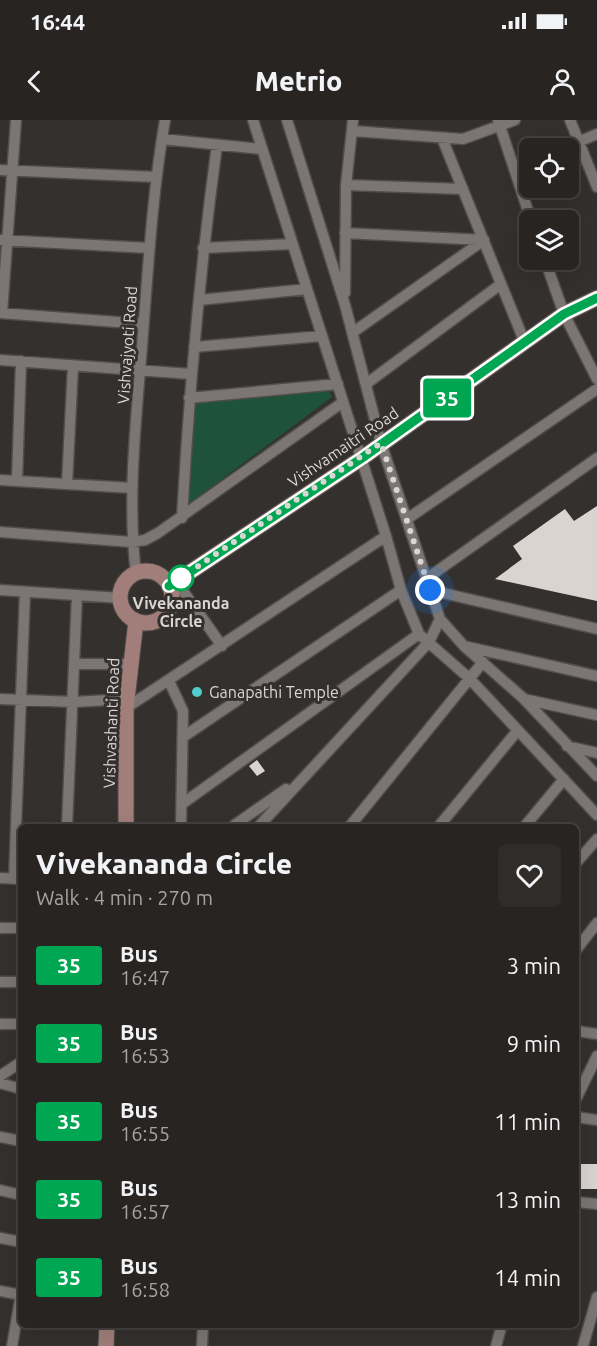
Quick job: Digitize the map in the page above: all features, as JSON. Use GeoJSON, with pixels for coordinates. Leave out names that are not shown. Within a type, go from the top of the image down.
{"type":"FeatureCollection","features":[{"type":"Feature","properties":{"kind":"street"},"geometry":{"type":"LineString","coordinates":[[16,120],[6,170],[1,313],[143,324]]}},
{"type":"Feature","properties":{"kind":"street","name":"Vishvajyoti Road"},"geometry":{"type":"LineString","coordinates":[[136,573],[132,542],[132,488],[149,248],[162,139],[161,120]]}},
{"type":"Feature","properties":{"kind":"street"},"geometry":{"type":"LineString","coordinates":[[253,120],[362,458],[401,590],[419,634],[470,678],[597,815]]}},
{"type":"Feature","properties":{"kind":"street"},"geometry":{"type":"LineString","coordinates":[[287,120],[345,305],[381,443],[440,620],[464,646],[523,698],[597,776]]}},
{"type":"Feature","properties":{"kind":"street"},"geometry":{"type":"LineString","coordinates":[[345,305],[346,185],[353,126],[464,140],[498,123],[515,120]]}},
{"type":"Feature","properties":{"kind":"street"},"geometry":{"type":"LineString","coordinates":[[570,120],[577,138]]}},
{"type":"Feature","properties":{"kind":"street"},"geometry":{"type":"LineString","coordinates":[[498,123],[528,210]]}},
{"type":"Feature","properties":{"kind":"street"},"geometry":{"type":"LineString","coordinates":[[579,142],[597,134]]}},
{"type":"Feature","properties":{"kind":"street"},"geometry":{"type":"LineString","coordinates":[[442,138],[525,343]]}},
{"type":"Feature","properties":{"kind":"street"},"geometry":{"type":"LineString","coordinates":[[162,139],[261,149]]}},
{"type":"Feature","properties":{"kind":"street"},"geometry":{"type":"LineString","coordinates":[[579,144],[594,175],[597,188]]}},
{"type":"Feature","properties":{"kind":"street"},"geometry":{"type":"LineString","coordinates":[[182,518],[189,398],[203,248],[218,145]]}},
{"type":"Feature","properties":{"kind":"street"},"geometry":{"type":"LineString","coordinates":[[6,170],[156,177]]}},
{"type":"Feature","properties":{"kind":"street"},"geometry":{"type":"LineString","coordinates":[[346,185],[463,189]]}},
{"type":"Feature","properties":{"kind":"street"},"geometry":{"type":"LineString","coordinates":[[345,233],[484,240]]}},
{"type":"Feature","properties":{"kind":"street"},"geometry":{"type":"LineString","coordinates":[[3,240],[149,248]]}},
{"type":"Feature","properties":{"kind":"street"},"geometry":{"type":"LineString","coordinates":[[352,333],[484,240]]}},
{"type":"Feature","properties":{"kind":"street"},"geometry":{"type":"LineString","coordinates":[[203,248],[292,244]]}},
{"type":"Feature","properties":{"kind":"street"},"geometry":{"type":"LineString","coordinates":[[549,270],[564,314],[597,379]]}},
{"type":"Feature","properties":{"kind":"street"},"geometry":{"type":"LineString","coordinates":[[366,384],[501,284]]}},
{"type":"Feature","properties":{"kind":"street"},"geometry":{"type":"LineString","coordinates":[[198,300],[307,289]]}},
{"type":"Feature","properties":{"kind":"street","name":"Vishvamaitri Road"},"geometry":{"type":"LineString","coordinates":[[173,584],[362,458],[564,314],[597,298]]}},
{"type":"Feature","properties":{"kind":"street"},"geometry":{"type":"LineString","coordinates":[[194,347],[322,336]]}},
{"type":"Feature","properties":{"kind":"street"},"geometry":{"type":"LineString","coordinates":[[0,360],[191,374]]}},
{"type":"Feature","properties":{"kind":"street"},"geometry":{"type":"LineString","coordinates":[[17,481],[21,361]]}},
{"type":"Feature","properties":{"kind":"street"},"geometry":{"type":"LineString","coordinates":[[67,484],[73,366]]}},
{"type":"Feature","properties":{"kind":"street"},"geometry":{"type":"LineString","coordinates":[[189,398],[338,384]]}},
{"type":"Feature","properties":{"kind":"street"},"geometry":{"type":"LineString","coordinates":[[406,519],[597,389]]}},
{"type":"Feature","properties":{"kind":"street"},"geometry":{"type":"LineString","coordinates":[[0,532],[132,542],[145,540],[182,518],[343,402]]}},
{"type":"Feature","properties":{"kind":"street"},"geometry":{"type":"LineString","coordinates":[[426,579],[597,458]]}},
{"type":"Feature","properties":{"kind":"street"},"geometry":{"type":"LineString","coordinates":[[0,480],[132,488]]}},
{"type":"Feature","properties":{"kind":"street"},"geometry":{"type":"LineString","coordinates":[[0,699],[127,704],[169,681],[386,536]]}},
{"type":"Feature","properties":{"kind":"street"},"geometry":{"type":"LineString","coordinates":[[173,584],[167,613],[153,622],[136,621],[124,609],[121,598],[123,585],[136,573],[152,572],[160,575],[173,584],[222,646]]}},
{"type":"Feature","properties":{"kind":"street"},"geometry":{"type":"LineString","coordinates":[[0,590],[121,598]]}},
{"type":"Feature","properties":{"kind":"street"},"geometry":{"type":"LineString","coordinates":[[183,737],[401,590]]}},
{"type":"Feature","properties":{"kind":"street"},"geometry":{"type":"LineString","coordinates":[[430,590],[597,629]]}},
{"type":"Feature","properties":{"kind":"street"},"geometry":{"type":"LineString","coordinates":[[0,878],[17,879],[20,700],[25,592]]}},
{"type":"Feature","properties":{"kind":"street"},"geometry":{"type":"LineString","coordinates":[[67,824],[77,595]]}},
{"type":"Feature","properties":{"kind":"street"},"geometry":{"type":"LineString","coordinates":[[261,824],[429,642],[440,620]]}},
{"type":"Feature","properties":{"kind":"street","name":"Vishvashanti Road"},"geometry":{"type":"LineString","coordinates":[[126,824],[127,704],[136,621]]}},
{"type":"Feature","properties":{"kind":"street"},"geometry":{"type":"LineString","coordinates":[[182,804],[419,634]]}},
{"type":"Feature","properties":{"kind":"street"},"geometry":{"type":"LineString","coordinates":[[464,646],[597,676]]}},
{"type":"Feature","properties":{"kind":"street"},"geometry":{"type":"LineString","coordinates":[[353,824],[483,662]]}},
{"type":"Feature","properties":{"kind":"street"},"geometry":{"type":"LineString","coordinates":[[75,664],[130,664]]}},
{"type":"Feature","properties":{"kind":"street"},"geometry":{"type":"LineString","coordinates":[[169,681],[183,711],[181,824]]}},
{"type":"Feature","properties":{"kind":"street"},"geometry":{"type":"LineString","coordinates":[[523,698],[597,716]]}},
{"type":"Feature","properties":{"kind":"street"},"geometry":{"type":"LineString","coordinates":[[441,824],[518,730]]}},
{"type":"Feature","properties":{"kind":"street"},"geometry":{"type":"LineString","coordinates":[[567,746],[597,753]]}},
{"type":"Feature","properties":{"kind":"street"},"geometry":{"type":"LineString","coordinates":[[236,824],[302,777]]}},
{"type":"Feature","properties":{"kind":"street"},"geometry":{"type":"LineString","coordinates":[[527,824],[564,779]]}},
{"type":"Feature","properties":{"kind":"street"},"geometry":{"type":"LineString","coordinates":[[579,860],[597,839]]}},
{"type":"Feature","properties":{"kind":"street"},"geometry":{"type":"LineString","coordinates":[[579,946],[597,923]]}},
{"type":"Feature","properties":{"kind":"street"},"geometry":{"type":"LineString","coordinates":[[0,928],[18,928]]}},
{"type":"Feature","properties":{"kind":"street"},"geometry":{"type":"LineString","coordinates":[[0,982],[18,982]]}},
{"type":"Feature","properties":{"kind":"street"},"geometry":{"type":"LineString","coordinates":[[0,1024],[18,1024]]}},
{"type":"Feature","properties":{"kind":"street"},"geometry":{"type":"LineString","coordinates":[[579,1031],[597,1034]]}},
{"type":"Feature","properties":{"kind":"street"},"geometry":{"type":"LineString","coordinates":[[579,1093],[597,1056]]}},
{"type":"Feature","properties":{"kind":"street"},"geometry":{"type":"LineString","coordinates":[[0,1068],[17,1065]]}},
{"type":"Feature","properties":{"kind":"street"},"geometry":{"type":"LineString","coordinates":[[0,1076],[17,1065]]}},
{"type":"Feature","properties":{"kind":"street"},"geometry":{"type":"LineString","coordinates":[[0,1083],[18,1088]]}},
{"type":"Feature","properties":{"kind":"street"},"geometry":{"type":"LineString","coordinates":[[579,1116],[597,1119]]}},
{"type":"Feature","properties":{"kind":"street"},"geometry":{"type":"LineString","coordinates":[[0,1137],[18,1140]]}},
{"type":"Feature","properties":{"kind":"street"},"geometry":{"type":"LineString","coordinates":[[0,1190],[18,1194]]}},
{"type":"Feature","properties":{"kind":"street"},"geometry":{"type":"LineString","coordinates":[[579,1202],[597,1204]]}},
{"type":"Feature","properties":{"kind":"street"},"geometry":{"type":"LineString","coordinates":[[0,1238],[18,1241]]}},
{"type":"Feature","properties":{"kind":"street"},"geometry":{"type":"LineString","coordinates":[[0,1291],[18,1294]]}},
{"type":"Feature","properties":{"kind":"street"},"geometry":{"type":"LineString","coordinates":[[583,1346],[594,1322],[597,1297]]}},
{"type":"Feature","properties":{"kind":"street"},"geometry":{"type":"LineString","coordinates":[[12,1346],[18,1311]]}},
{"type":"Feature","properties":{"kind":"street"},"geometry":{"type":"LineString","coordinates":[[106,1346],[107,1328]]}},
{"type":"Feature","properties":{"kind":"street"},"geometry":{"type":"LineString","coordinates":[[202,1346],[203,1328]]}},
{"type":"Feature","properties":{"kind":"street"},"geometry":{"type":"LineString","coordinates":[[496,1346],[501,1328]]}},
{"type":"Feature","properties":{"kind":"green space"},"geometry":{"type":"Polygon","coordinates":[[[328,389],[332,397],[186,506],[196,402],[328,389]]]}},
{"type":"Feature","properties":{"kind":"building"},"geometry":{"type":"Polygon","coordinates":[[[597,506],[597,601],[495,579],[522,559],[513,546],[565,509],[574,521],[597,506]]]}},
{"type":"Feature","properties":{"kind":"building"},"geometry":{"type":"Polygon","coordinates":[[[257,760],[265,771],[257,776],[249,766],[257,760]]]}},
{"type":"Feature","properties":{"kind":"building"},"geometry":{"type":"Polygon","coordinates":[[[581,1164],[597,1164],[597,1189],[580,1189],[581,1164]]]}},
{"type":"Feature","properties":{"kind":"bus line","name":"35"},"geometry":{"type":"LineString","coordinates":[[169,586],[362,458],[564,314],[597,298]]}},
{"type":"Feature","properties":{"kind":"place","name":"Vivekananda Circle"},"geometry":{"type":"Point","coordinates":[181,578]}},
{"type":"Feature","properties":{"kind":"place","name":"Ganapathi Temple"},"geometry":{"type":"Point","coordinates":[197,692]}},
{"type":"Feature","properties":{"kind":"route"},"geometry":{"type":"LineString","coordinates":[[181,578],[176,581],[362,458],[381,443],[430,590]]}}]}
